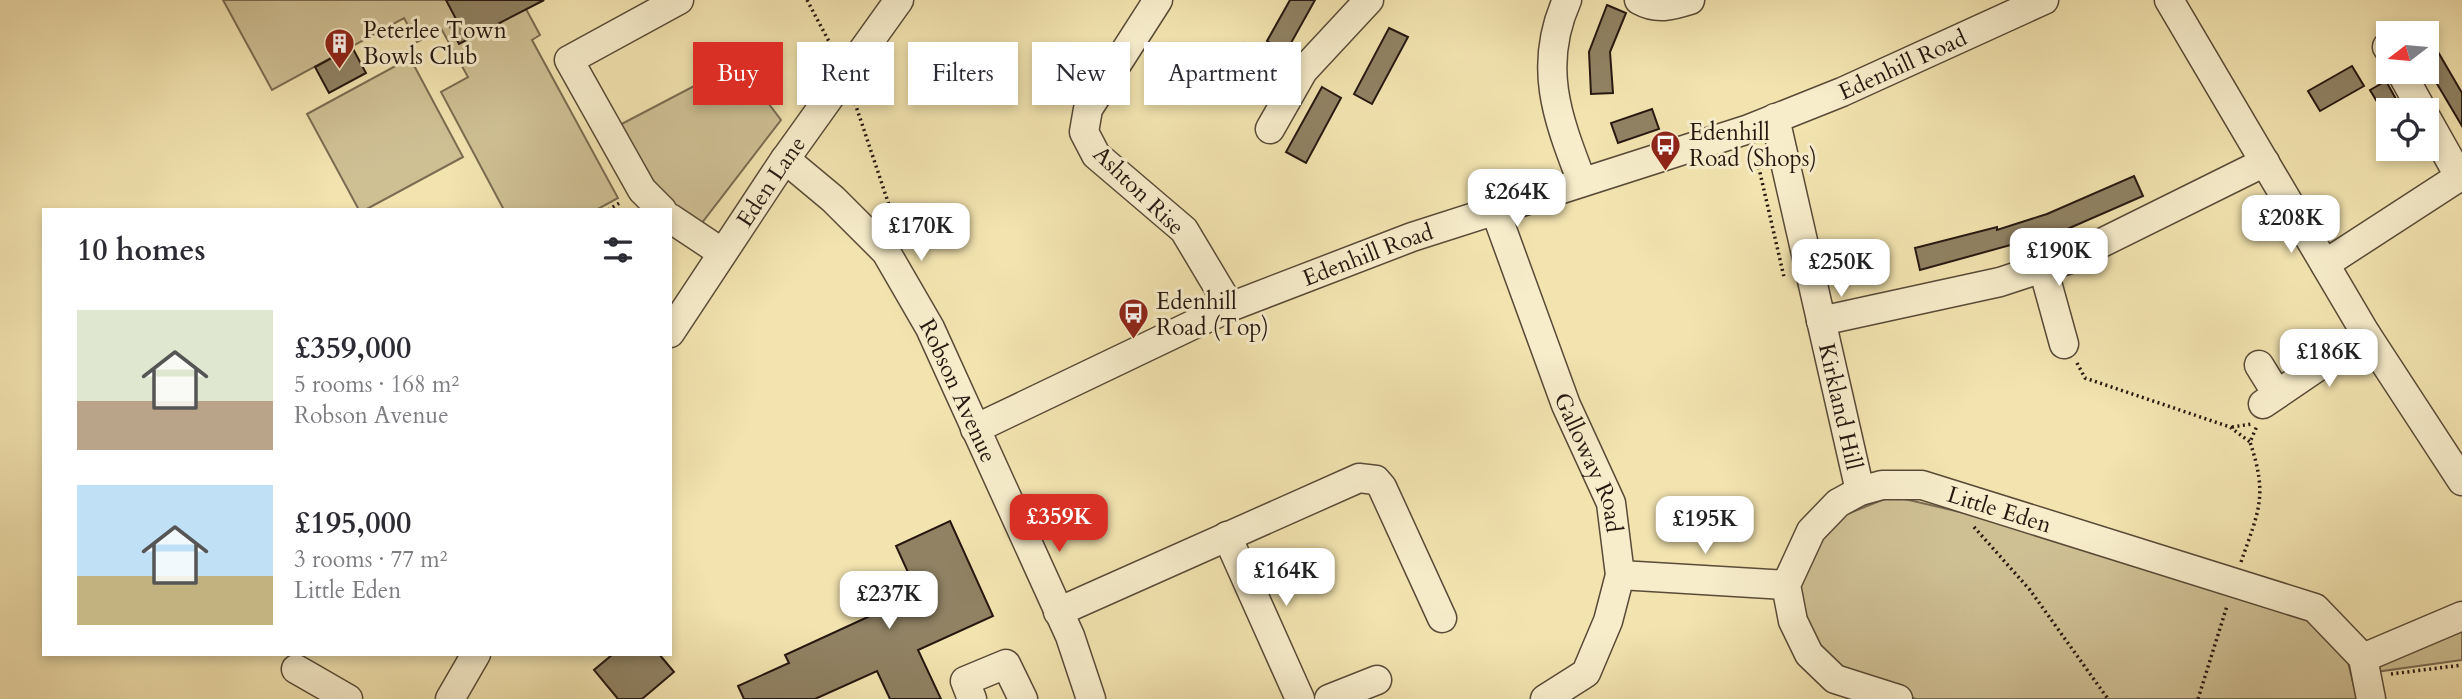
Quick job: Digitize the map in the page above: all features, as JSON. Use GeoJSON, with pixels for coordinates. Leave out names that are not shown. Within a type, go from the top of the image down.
{"type":"FeatureCollection","features":[{"type":"Feature","properties":{"kind":"street"},"geometry":{"type":"LineString","coordinates":[[660,208],[642,190],[569,60],[679,0]]}},
{"type":"Feature","properties":{"kind":"street","name":"Ashton Rise"},"geometry":{"type":"LineString","coordinates":[[1158,0],[1088,109],[1084,132],[1096,155],[1184,230],[1230,307]]}},
{"type":"Feature","properties":{"kind":"street"},"geometry":{"type":"LineString","coordinates":[[1270,129],[1303,71],[1369,0]]}},
{"type":"Feature","properties":{"kind":"street"},"geometry":{"type":"LineString","coordinates":[[1639,0],[1650,6],[1670,7],[1690,0]]}},
{"type":"Feature","properties":{"kind":"street","name":"Edenhill Road"},"geometry":{"type":"LineString","coordinates":[[975,429],[1230,307],[1412,237],[1749,129],[1842,92],[2003,8],[2044,0]]}},
{"type":"Feature","properties":{"kind":"street"},"geometry":{"type":"LineString","coordinates":[[2169,0],[2366,334],[2462,481]]}},
{"type":"Feature","properties":{"kind":"street"},"geometry":{"type":"LineString","coordinates":[[1560,2],[1551,75],[1558,118],[1582,182]]}},
{"type":"Feature","properties":{"kind":"street","name":"Eden Lane"},"geometry":{"type":"LineString","coordinates":[[866,42],[889,3]]}},
{"type":"Feature","properties":{"kind":"street","name":"Eden Lane"},"geometry":{"type":"LineString","coordinates":[[672,330],[721,252],[824,105]]}},
{"type":"Feature","properties":{"kind":"street","name":"Kirkland Hill"},"geometry":{"type":"LineString","coordinates":[[1776,118],[1860,491]]}},
{"type":"Feature","properties":{"kind":"street"},"geometry":{"type":"LineString","coordinates":[[2325,264],[2461,175],[2439,139]]}},
{"type":"Feature","properties":{"kind":"street","name":"Robson Avenue"},"geometry":{"type":"LineString","coordinates":[[785,159],[833,199],[886,252],[930,328],[1058,612],[1091,699]]}},
{"type":"Feature","properties":{"kind":"street"},"geometry":{"type":"LineString","coordinates":[[1821,321],[2000,282],[2067,260],[2265,162]]}},
{"type":"Feature","properties":{"kind":"street","name":"Galloway Road"},"geometry":{"type":"LineString","coordinates":[[1495,210],[1566,405],[1611,503],[1620,575],[1608,621],[1586,673],[1545,699]]}},
{"type":"Feature","properties":{"kind":"street"},"geometry":{"type":"LineString","coordinates":[[672,219],[721,252]]}},
{"type":"Feature","properties":{"kind":"street"},"geometry":{"type":"LineString","coordinates":[[2043,268],[2064,344]]}},
{"type":"Feature","properties":{"kind":"street"},"geometry":{"type":"LineString","coordinates":[[2259,365],[2270,399],[2366,334]]}},
{"type":"Feature","properties":{"kind":"street"},"geometry":{"type":"LineString","coordinates":[[1058,612],[1359,478],[1376,480],[1382,487],[1442,618]]}},
{"type":"Feature","properties":{"kind":"street","name":"Little Eden"},"geometry":{"type":"LineString","coordinates":[[1786,585],[1811,531],[1838,503],[1860,491],[1882,485],[1922,485],[2315,608],[2367,678]]}},
{"type":"Feature","properties":{"kind":"street"},"geometry":{"type":"LineString","coordinates":[[1227,536],[1300,699]]}},
{"type":"Feature","properties":{"kind":"street"},"geometry":{"type":"LineString","coordinates":[[1620,575],[1786,585],[1793,621],[1809,654],[1836,679],[1898,699]]}},
{"type":"Feature","properties":{"kind":"street"},"geometry":{"type":"LineString","coordinates":[[2367,678],[2462,616]]}},
{"type":"Feature","properties":{"kind":"street"},"geometry":{"type":"LineString","coordinates":[[450,699],[475,656]]}},
{"type":"Feature","properties":{"kind":"street"},"geometry":{"type":"LineString","coordinates":[[972,699],[965,681],[1006,664],[1023,699]]}},
{"type":"Feature","properties":{"kind":"street"},"geometry":{"type":"LineString","coordinates":[[296,669],[348,699]]}},
{"type":"Feature","properties":{"kind":"street"},"geometry":{"type":"LineString","coordinates":[[1329,699],[1377,680]]}},
{"type":"Feature","properties":{"kind":"path"},"geometry":{"type":"LineString","coordinates":[[807,0],[829,42]]}},
{"type":"Feature","properties":{"kind":"path"},"geometry":{"type":"LineString","coordinates":[[856,105],[901,239]]}},
{"type":"Feature","properties":{"kind":"path"},"geometry":{"type":"LineString","coordinates":[[2064,344],[2085,378],[2230,428],[2250,442],[2258,466],[2262,502],[2198,699]]}},
{"type":"Feature","properties":{"kind":"path"},"geometry":{"type":"LineString","coordinates":[[2230,428],[2258,424],[2250,442]]}},
{"type":"Feature","properties":{"kind":"path"},"geometry":{"type":"LineString","coordinates":[[1964,519],[2030,590],[2108,699]]}},
{"type":"Feature","properties":{"kind":"path"},"geometry":{"type":"LineString","coordinates":[[2367,678],[2462,665]]}},
{"type":"Feature","properties":{"kind":"shaded area"},"geometry":{"type":"Polygon","coordinates":[[[223,0],[544,0],[526,9],[540,35],[532,40],[618,198],[600,208],[503,208],[441,92],[468,77],[442,30],[417,42],[404,18],[272,90],[223,0]]]}},
{"type":"Feature","properties":{"kind":"shaded area"},"geometry":{"type":"Polygon","coordinates":[[[410,58],[463,157],[369,208],[358,208],[307,114],[410,58]]]}},
{"type":"Feature","properties":{"kind":"shaded area"},"geometry":{"type":"Polygon","coordinates":[[[693,87],[693,105],[770,105],[781,120],[701,224],[648,186],[614,128],[693,87]]]}},
{"type":"Feature","properties":{"kind":"shaded area"},"geometry":{"type":"Polygon","coordinates":[[[1892,496],[1977,516],[2303,614],[2347,658],[2357,699],[1916,699],[1835,671],[1799,620],[1797,572],[1830,521],[1892,496]]]}},
{"type":"Feature","properties":{"kind":"shaded area"},"geometry":{"type":"Polygon","coordinates":[[[2462,627],[2462,660],[2375,672],[2374,665],[2462,627]]]}},
{"type":"Feature","properties":{"kind":"building"},"geometry":{"type":"Polygon","coordinates":[[[446,0],[544,0],[459,44],[448,23],[456,19],[446,0]]]}},
{"type":"Feature","properties":{"kind":"building"},"geometry":{"type":"Polygon","coordinates":[[[1290,0],[1315,0],[1292,42],[1267,41],[1290,0]]]}},
{"type":"Feature","properties":{"kind":"building"},"geometry":{"type":"Polygon","coordinates":[[[1607,5],[1626,13],[1610,52],[1613,93],[1591,94],[1589,52],[1607,5]]]}},
{"type":"Feature","properties":{"kind":"building"},"geometry":{"type":"Polygon","coordinates":[[[1389,28],[1408,37],[1372,104],[1354,94],[1389,28]]]}},
{"type":"Feature","properties":{"kind":"building","name":"Peterlee Town Bowls Club"},"geometry":{"type":"Polygon","coordinates":[[[352,47],[366,73],[329,93],[315,67],[352,47]]]}},
{"type":"Feature","properties":{"kind":"building"},"geometry":{"type":"Polygon","coordinates":[[[2440,55],[2462,93],[2462,126],[2437,84],[2440,84],[2440,55]]]}},
{"type":"Feature","properties":{"kind":"building"},"geometry":{"type":"Polygon","coordinates":[[[2352,66],[2364,86],[2320,111],[2308,91],[2352,66]]]}},
{"type":"Feature","properties":{"kind":"building"},"geometry":{"type":"Polygon","coordinates":[[[2381,84],[2388,84],[2395,98],[2376,100],[2370,90],[2381,84]]]}},
{"type":"Feature","properties":{"kind":"building"},"geometry":{"type":"Polygon","coordinates":[[[1322,87],[1341,98],[1306,163],[1286,152],[1322,87]]]}},
{"type":"Feature","properties":{"kind":"building"},"geometry":{"type":"Polygon","coordinates":[[[1652,109],[1659,129],[1618,143],[1611,123],[1652,109]]]}},
{"type":"Feature","properties":{"kind":"building"},"geometry":{"type":"Polygon","coordinates":[[[2134,176],[2143,196],[2065,230],[1920,270],[1915,248],[1997,227],[1997,230],[2047,214],[2134,176]]]}},
{"type":"Feature","properties":{"kind":"building"},"geometry":{"type":"Polygon","coordinates":[[[950,521],[993,616],[918,650],[941,699],[890,699],[877,671],[815,699],[744,699],[738,686],[789,663],[785,655],[918,594],[896,546],[950,521]]]}},
{"type":"Feature","properties":{"kind":"building"},"geometry":{"type":"Polygon","coordinates":[[[611,656],[661,656],[674,672],[642,699],[618,699],[594,670],[611,656]]]}},
{"type":"Feature","properties":{"kind":"place","name":"Peterlee Town Bowls Club"},"geometry":{"type":"Point","coordinates":[340,70]}},
{"type":"Feature","properties":{"kind":"place","name":"Edenhill Road (Shops)"},"geometry":{"type":"Point","coordinates":[1666,172]}},
{"type":"Feature","properties":{"kind":"place","name":"Edenhill Road (Top)"},"geometry":{"type":"Point","coordinates":[1133,341]}}]}
